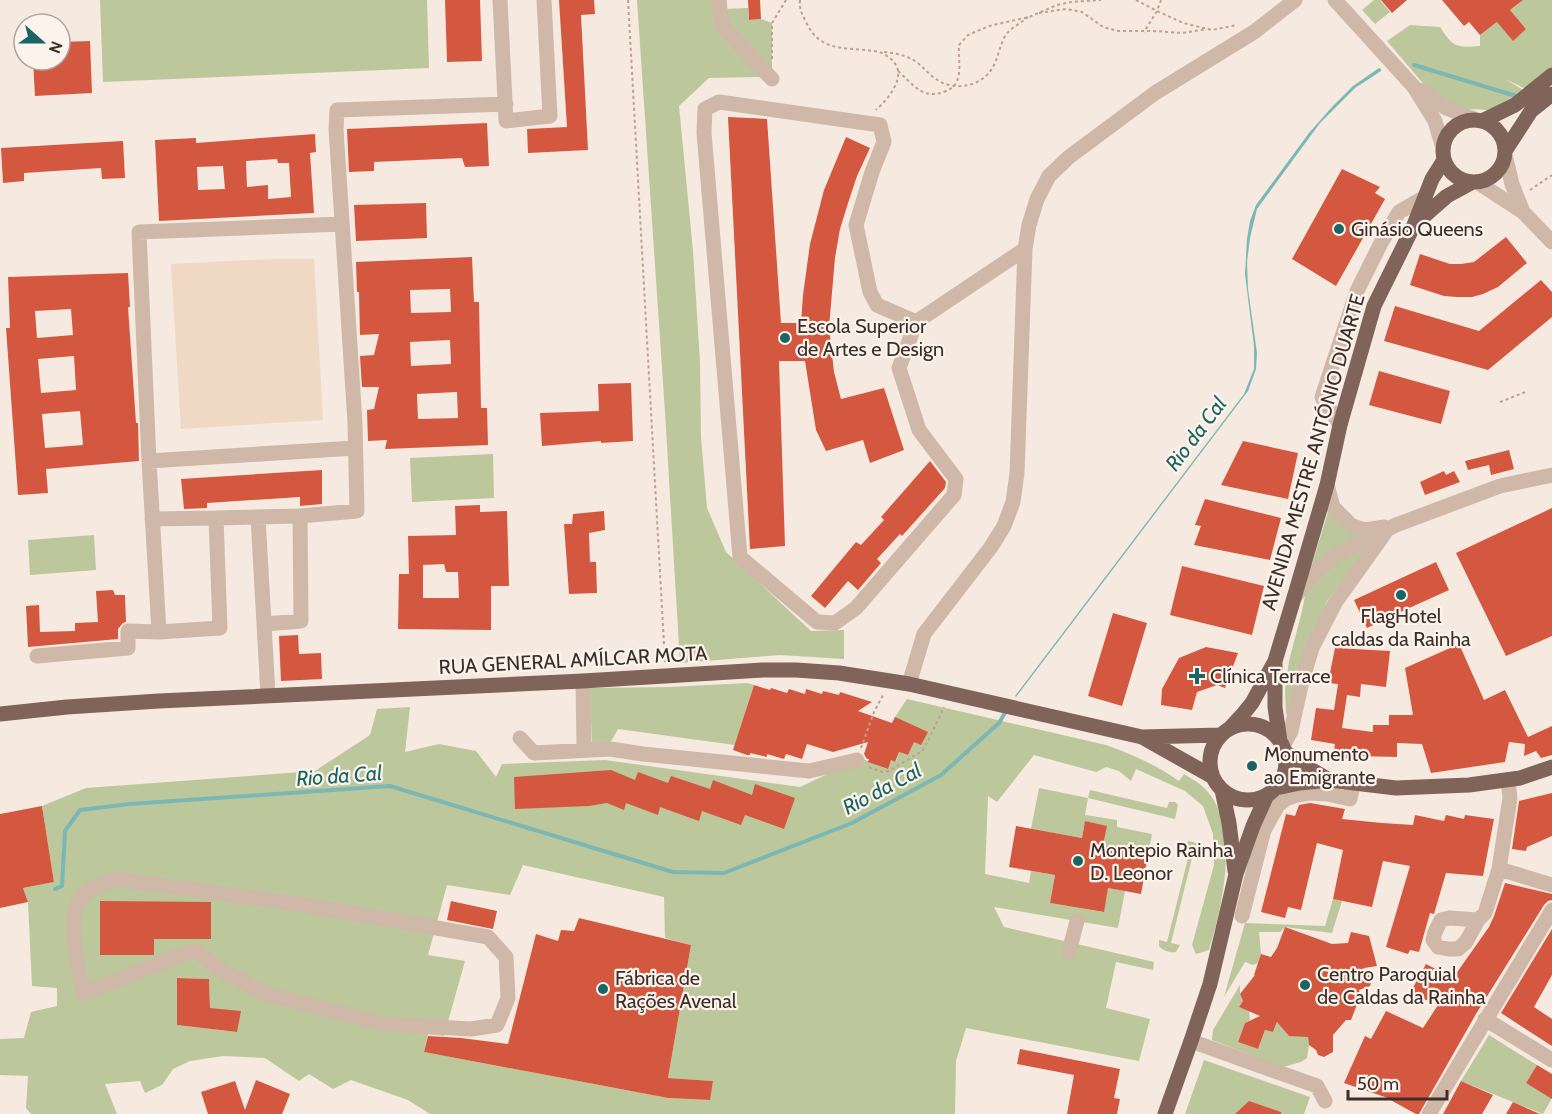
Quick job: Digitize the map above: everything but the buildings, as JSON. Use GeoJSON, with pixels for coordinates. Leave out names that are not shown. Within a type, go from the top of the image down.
{"type":"FeatureCollection","features":[{"type":"Feature","properties":{"kind":"main road"},"geometry":{"type":"LineString","coordinates":[[1480,121],[1515,105],[1552,75]]}},
{"type":"Feature","properties":{"kind":"main road"},"geometry":{"type":"LineString","coordinates":[[1414,225],[1447,196],[1493,176],[1501,166],[1505,153],[1531,111],[1552,94]]}},
{"type":"Feature","properties":{"kind":"main road"},"geometry":{"type":"LineString","coordinates":[[1474,183],[1454,176],[1446,166],[1443,154],[1446,136],[1454,127],[1465,121],[1480,121],[1489,124],[1504,142],[1505,153]]}},
{"type":"Feature","properties":{"kind":"main road","name":"AVENIDA MESTRE ANTÓNIO DUARTE"},"geometry":{"type":"LineString","coordinates":[[1275,661],[1374,306],[1414,225],[1443,154]]}},
{"type":"Feature","properties":{"kind":"main road"},"geometry":{"type":"LineString","coordinates":[[1275,661],[1251,703],[1215,744],[1211,754],[1210,764],[1213,777],[1222,790],[1232,797],[1256,800],[1300,783],[1329,780],[1381,788],[1469,785],[1520,778],[1552,767]]}},
{"type":"Feature","properties":{"kind":"main road"},"geometry":{"type":"LineString","coordinates":[[1165,1114],[1215,965],[1236,874],[1253,826],[1272,792],[1282,780],[1285,771],[1286,761],[1275,707],[1275,661]]}},
{"type":"Feature","properties":{"kind":"main road","name":"RUA GENERAL AMÍLCAR MOTA"},"geometry":{"type":"LineString","coordinates":[[0,714],[67,707],[268,695],[796,670],[839,673],[909,684],[1142,737]]}},
{"type":"Feature","properties":{"kind":"main road"},"geometry":{"type":"LineString","coordinates":[[1142,737],[1225,732],[1240,724],[1252,724],[1272,733],[1307,767],[1329,780]]}},
{"type":"Feature","properties":{"kind":"main road"},"geometry":{"type":"LineString","coordinates":[[1142,737],[1213,777]]}},
{"type":"Feature","properties":{"kind":"main road"},"geometry":{"type":"LineString","coordinates":[[1222,790],[1236,874]]}},
{"type":"Feature","properties":{"kind":"street"},"geometry":{"type":"LineString","coordinates":[[500,0],[506,121],[550,116],[544,0]]}},
{"type":"Feature","properties":{"kind":"street"},"geometry":{"type":"LineString","coordinates":[[719,0],[722,26],[772,79]]}},
{"type":"Feature","properties":{"kind":"street"},"geometry":{"type":"LineString","coordinates":[[909,684],[924,634],[991,547],[1004,526],[1013,502],[1017,473],[1025,249],[1037,199],[1049,176],[1062,163],[1155,93],[1259,28],[1295,0]]}},
{"type":"Feature","properties":{"kind":"street"},"geometry":{"type":"LineString","coordinates":[[1335,0],[1414,87],[1435,121],[1443,154]]}},
{"type":"Feature","properties":{"kind":"street"},"geometry":{"type":"LineString","coordinates":[[1414,87],[1446,108],[1480,121]]}},
{"type":"Feature","properties":{"kind":"street"},"geometry":{"type":"LineString","coordinates":[[916,322],[877,305],[870,292],[856,225],[884,142],[880,125],[719,102],[705,109],[704,133],[740,557],[817,622],[836,623],[856,609],[954,495],[956,479],[919,430],[898,368],[916,322],[1025,249]]}},
{"type":"Feature","properties":{"kind":"street"},"geometry":{"type":"LineString","coordinates":[[152,519],[300,516],[357,512],[336,129],[337,110],[506,104]]}},
{"type":"Feature","properties":{"kind":"street"},"geometry":{"type":"LineString","coordinates":[[1505,153],[1512,184],[1523,212]]}},
{"type":"Feature","properties":{"kind":"street"},"geometry":{"type":"LineString","coordinates":[[1474,183],[1523,212],[1551,241]]}},
{"type":"Feature","properties":{"kind":"street"},"geometry":{"type":"LineString","coordinates":[[1340,425],[1322,397],[1357,291],[1399,212],[1425,197]]}},
{"type":"Feature","properties":{"kind":"street"},"geometry":{"type":"LineString","coordinates":[[159,632],[139,232],[342,224]]}},
{"type":"Feature","properties":{"kind":"street"},"geometry":{"type":"LineString","coordinates":[[149,461],[355,448]]}},
{"type":"Feature","properties":{"kind":"street"},"geometry":{"type":"LineString","coordinates":[[1294,598],[1316,571],[1335,556],[1391,528],[1500,486],[1552,475]]}},
{"type":"Feature","properties":{"kind":"street"},"geometry":{"type":"LineString","coordinates":[[1326,484],[1333,507],[1352,526],[1365,530],[1391,528]]}},
{"type":"Feature","properties":{"kind":"street"},"geometry":{"type":"LineString","coordinates":[[265,624],[301,621],[300,516]]}},
{"type":"Feature","properties":{"kind":"street"},"geometry":{"type":"LineString","coordinates":[[258,517],[268,695]]}},
{"type":"Feature","properties":{"kind":"street"},"geometry":{"type":"LineString","coordinates":[[37,656],[128,648],[128,631],[159,632],[220,628],[216,518]]}},
{"type":"Feature","properties":{"kind":"street"},"geometry":{"type":"LineString","coordinates":[[1283,746],[1291,731],[1312,648],[1335,603],[1391,528]]}},
{"type":"Feature","properties":{"kind":"street"},"geometry":{"type":"LineString","coordinates":[[583,681],[584,750]]}},
{"type":"Feature","properties":{"kind":"street"},"geometry":{"type":"LineString","coordinates":[[520,738],[534,753],[610,749],[809,771],[857,760]]}},
{"type":"Feature","properties":{"kind":"street"},"geometry":{"type":"LineString","coordinates":[[1478,920],[1485,913],[1499,869],[1510,798],[1508,780]]}},
{"type":"Feature","properties":{"kind":"street"},"geometry":{"type":"LineString","coordinates":[[1242,916],[1264,830],[1278,806],[1286,799],[1310,793],[1350,799],[1353,784]]}},
{"type":"Feature","properties":{"kind":"street"},"geometry":{"type":"LineString","coordinates":[[1499,869],[1552,885]]}},
{"type":"Feature","properties":{"kind":"street"},"geometry":{"type":"LineString","coordinates":[[116,879],[305,905],[488,937],[506,957],[508,998],[497,1024],[471,1029],[384,1024],[266,994],[222,970],[195,950],[83,993],[75,948],[74,915],[82,896],[97,886],[116,879]]}},
{"type":"Feature","properties":{"kind":"street"},"geometry":{"type":"LineString","coordinates":[[1429,1114],[1552,910]]}},
{"type":"Feature","properties":{"kind":"street"},"geometry":{"type":"LineString","coordinates":[[1069,952],[1077,921]]}},
{"type":"Feature","properties":{"kind":"street"},"geometry":{"type":"LineString","coordinates":[[1485,1019],[1552,1060]]}},
{"type":"Feature","properties":{"kind":"street"},"geometry":{"type":"LineString","coordinates":[[1191,1041],[1317,1086],[1325,1101]]}},
{"type":"Feature","properties":{"kind":"path"},"geometry":{"type":"LineString","coordinates":[[628,0],[666,677]]}},
{"type":"Feature","properties":{"kind":"path"},"geometry":{"type":"LineString","coordinates":[[772,79],[772,23],[786,0]]}},
{"type":"Feature","properties":{"kind":"path"},"geometry":{"type":"LineString","coordinates":[[800,0],[799,7],[811,33],[820,40],[834,47],[906,57],[939,81],[963,86],[978,83],[986,76],[993,68],[1010,30],[1029,17]]}},
{"type":"Feature","properties":{"kind":"path"},"geometry":{"type":"LineString","coordinates":[[881,52],[893,61],[898,71],[919,89],[928,95],[940,94],[956,85],[959,75],[959,45],[968,34],[988,26],[1029,17],[1058,4],[1101,0]]}},
{"type":"Feature","properties":{"kind":"path"},"geometry":{"type":"LineString","coordinates":[[1136,0],[1183,23],[1207,29],[1242,25],[1259,28]]}},
{"type":"Feature","properties":{"kind":"path"},"geometry":{"type":"LineString","coordinates":[[1144,32],[1161,0]]}},
{"type":"Feature","properties":{"kind":"path"},"geometry":{"type":"LineString","coordinates":[[1034,15],[1066,9],[1082,12],[1103,27],[1118,31],[1182,33],[1207,29]]}},
{"type":"Feature","properties":{"kind":"path"},"geometry":{"type":"LineString","coordinates":[[872,113],[883,104],[898,82],[898,71]]}},
{"type":"Feature","properties":{"kind":"path"},"geometry":{"type":"LineString","coordinates":[[1528,190],[1552,175]]}},
{"type":"Feature","properties":{"kind":"path"},"geometry":{"type":"LineString","coordinates":[[1500,402],[1528,391]]}},
{"type":"Feature","properties":{"kind":"path"},"geometry":{"type":"LineString","coordinates":[[884,694],[874,712],[857,760],[882,772],[889,771],[922,751],[944,707]]}},
{"type":"Feature","properties":{"kind":"green space"},"geometry":{"type":"Polygon","coordinates":[[[100,0],[427,0],[429,68],[103,82],[100,0]]]}},
{"type":"Feature","properties":{"kind":"green space"},"geometry":{"type":"Polygon","coordinates":[[[637,0],[724,0],[724,9],[748,8],[749,20],[761,19],[772,23],[772,79],[709,78],[679,106],[693,251],[700,362],[701,437],[707,508],[726,552],[811,631],[844,630],[844,659],[780,655],[680,663],[637,0]]]}},
{"type":"Feature","properties":{"kind":"green space"},"geometry":{"type":"Polygon","coordinates":[[[1374,0],[1380,0],[1390,12],[1375,24],[1362,10],[1374,0]]]}},
{"type":"Feature","properties":{"kind":"green space"},"geometry":{"type":"Polygon","coordinates":[[[1523,0],[1552,0],[1552,70],[1528,90],[1505,79],[1525,91],[1490,110],[1469,109],[1452,104],[1426,87],[1387,41],[1410,25],[1440,27],[1448,39],[1456,45],[1480,46],[1480,35],[1497,22],[1526,29],[1510,10],[1523,0]]]}},
{"type":"Feature","properties":{"kind":"green space"},"geometry":{"type":"Polygon","coordinates":[[[493,454],[494,498],[412,502],[410,458],[493,454]]]}},
{"type":"Feature","properties":{"kind":"green space"},"geometry":{"type":"Polygon","coordinates":[[[1329,509],[1363,533],[1364,552],[1327,601],[1308,647],[1291,708],[1286,715],[1285,690],[1289,661],[1310,571],[1329,509]]]}},
{"type":"Feature","properties":{"kind":"green space"},"geometry":{"type":"Polygon","coordinates":[[[94,535],[96,570],[30,575],[28,540],[94,535]]]}},
{"type":"Feature","properties":{"kind":"green space"},"geometry":{"type":"Polygon","coordinates":[[[747,683],[754,685],[735,745],[618,729],[609,745],[592,746],[590,688],[747,683]]]}},
{"type":"Feature","properties":{"kind":"green space"},"geometry":{"type":"Polygon","coordinates":[[[907,699],[1106,745],[1144,760],[1179,781],[1184,774],[1199,783],[1217,805],[1226,845],[1223,890],[1209,950],[1196,954],[1192,945],[1214,865],[1213,834],[1203,806],[1185,791],[1136,769],[1131,781],[1119,771],[1106,767],[1096,772],[1034,755],[997,802],[988,796],[985,874],[1029,883],[1031,871],[1055,875],[1050,903],[1103,912],[1108,888],[1125,891],[1118,928],[994,907],[1004,927],[1154,962],[1153,970],[1116,962],[1106,1008],[1150,1019],[1139,1061],[966,1028],[956,1061],[955,1114],[430,1114],[408,1100],[351,1080],[333,1089],[309,1074],[299,1081],[265,1058],[223,1056],[190,1061],[173,1069],[162,1085],[145,1093],[140,1081],[105,1084],[117,1114],[31,1114],[26,1108],[28,1076],[0,1075],[0,1039],[24,1038],[31,1012],[57,1006],[57,988],[32,986],[28,902],[23,888],[54,882],[42,806],[86,788],[315,771],[370,735],[377,709],[410,707],[405,752],[439,744],[476,751],[496,777],[502,764],[605,760],[800,787],[857,760],[858,757],[887,769],[891,760],[896,761],[899,752],[908,755],[914,742],[895,717],[907,699]],[[523,865],[510,895],[447,885],[428,955],[465,961],[444,1036],[428,1034],[424,1052],[668,1098],[709,1100],[713,1081],[668,1078],[691,945],[665,938],[664,897],[523,865]],[[177,978],[177,1025],[237,1032],[210,1008],[209,979],[177,978]]]}},
{"type":"Feature","properties":{"kind":"green space"},"geometry":{"type":"Polygon","coordinates":[[[1039,788],[1088,798],[1085,815],[1117,820],[1117,827],[1152,834],[1148,855],[1103,845],[1106,826],[1085,821],[1082,838],[1031,829],[1039,788]]]}},
{"type":"Feature","properties":{"kind":"green space"},"geometry":{"type":"Polygon","coordinates":[[[1090,790],[1167,808],[1169,802],[1175,802],[1178,805],[1175,819],[1088,798],[1090,790]]]}},
{"type":"Feature","properties":{"kind":"green space"},"geometry":{"type":"Polygon","coordinates":[[[1189,841],[1197,843],[1204,849],[1203,852],[1193,854],[1171,943],[1180,945],[1176,952],[1169,952],[1159,946],[1159,940],[1167,942],[1189,854],[1180,848],[1189,841]]]}},
{"type":"Feature","properties":{"kind":"green space"},"geometry":{"type":"Polygon","coordinates":[[[1333,899],[1342,901],[1332,933],[1285,927],[1280,932],[1259,932],[1261,954],[1258,963],[1253,965],[1245,962],[1224,997],[1245,923],[1325,926],[1333,899]]]}},
{"type":"Feature","properties":{"kind":"green space"},"geometry":{"type":"Polygon","coordinates":[[[1240,985],[1243,1001],[1239,1007],[1249,1011],[1250,1020],[1245,1023],[1238,1042],[1258,1049],[1265,1030],[1273,1032],[1277,1023],[1284,1024],[1289,1036],[1296,1036],[1307,1027],[1309,1045],[1307,1058],[1283,1067],[1212,1040],[1213,1030],[1240,985]]]}},
{"type":"Feature","properties":{"kind":"green space"},"geometry":{"type":"Polygon","coordinates":[[[1489,1035],[1537,1065],[1526,1083],[1552,1098],[1543,1114],[1461,1081],[1489,1035]]]}},
{"type":"Feature","properties":{"kind":"green space"},"geometry":{"type":"Polygon","coordinates":[[[1204,1060],[1310,1097],[1304,1114],[1185,1114],[1204,1060]]]}},
{"type":"Feature","properties":{"kind":"shaded area"},"geometry":{"type":"Polygon","coordinates":[[[314,259],[323,420],[181,429],[171,264],[314,259]]]}},
{"type":"Feature","properties":{"kind":"water"},"geometry":{"type":"Polygon","coordinates":[[[1379,68],[1381,71],[1355,88],[1320,123],[1257,209],[1247,262],[1248,289],[1257,353],[1256,369],[1248,391],[1016,697],[1244,394],[1254,369],[1254,346],[1245,274],[1247,239],[1256,205],[1309,133],[1332,107],[1353,86],[1379,68]]]}},
{"type":"Feature","properties":{"kind":"waterway"},"geometry":{"type":"LineString","coordinates":[[1414,65],[1516,96]]}},
{"type":"Feature","properties":{"kind":"waterway","name":"Rio da Cal"},"geometry":{"type":"LineString","coordinates":[[55,889],[62,886],[65,831],[80,810],[130,804],[390,786],[673,872],[724,873],[852,823],[941,775],[999,723],[1006,711]]}},
{"type":"Feature","properties":{"kind":"place","name":"Ginásio Queens"},"geometry":{"type":"Point","coordinates":[1339,229]}},
{"type":"Feature","properties":{"kind":"place","name":"Escola Superior de Artes e Design"},"geometry":{"type":"Point","coordinates":[785,338]}},
{"type":"Feature","properties":{"kind":"place","name":"FlagHotel caldas da Rainha"},"geometry":{"type":"Point","coordinates":[1401,595]}},
{"type":"Feature","properties":{"kind":"place","name":"Clínica Terrace"},"geometry":{"type":"Point","coordinates":[1197,676]}},
{"type":"Feature","properties":{"kind":"place","name":"Monumento ao Emigrante"},"geometry":{"type":"Point","coordinates":[1252,766]}},
{"type":"Feature","properties":{"kind":"place","name":"Montepio Rainha D. Leonor"},"geometry":{"type":"Point","coordinates":[1078,861]}},
{"type":"Feature","properties":{"kind":"place","name":"Centro Paroquial de Caldas da Rainha"},"geometry":{"type":"Point","coordinates":[1305,985]}},
{"type":"Feature","properties":{"kind":"place","name":"Fábrica de Rações Avenal"},"geometry":{"type":"Point","coordinates":[603,989]}}]}
